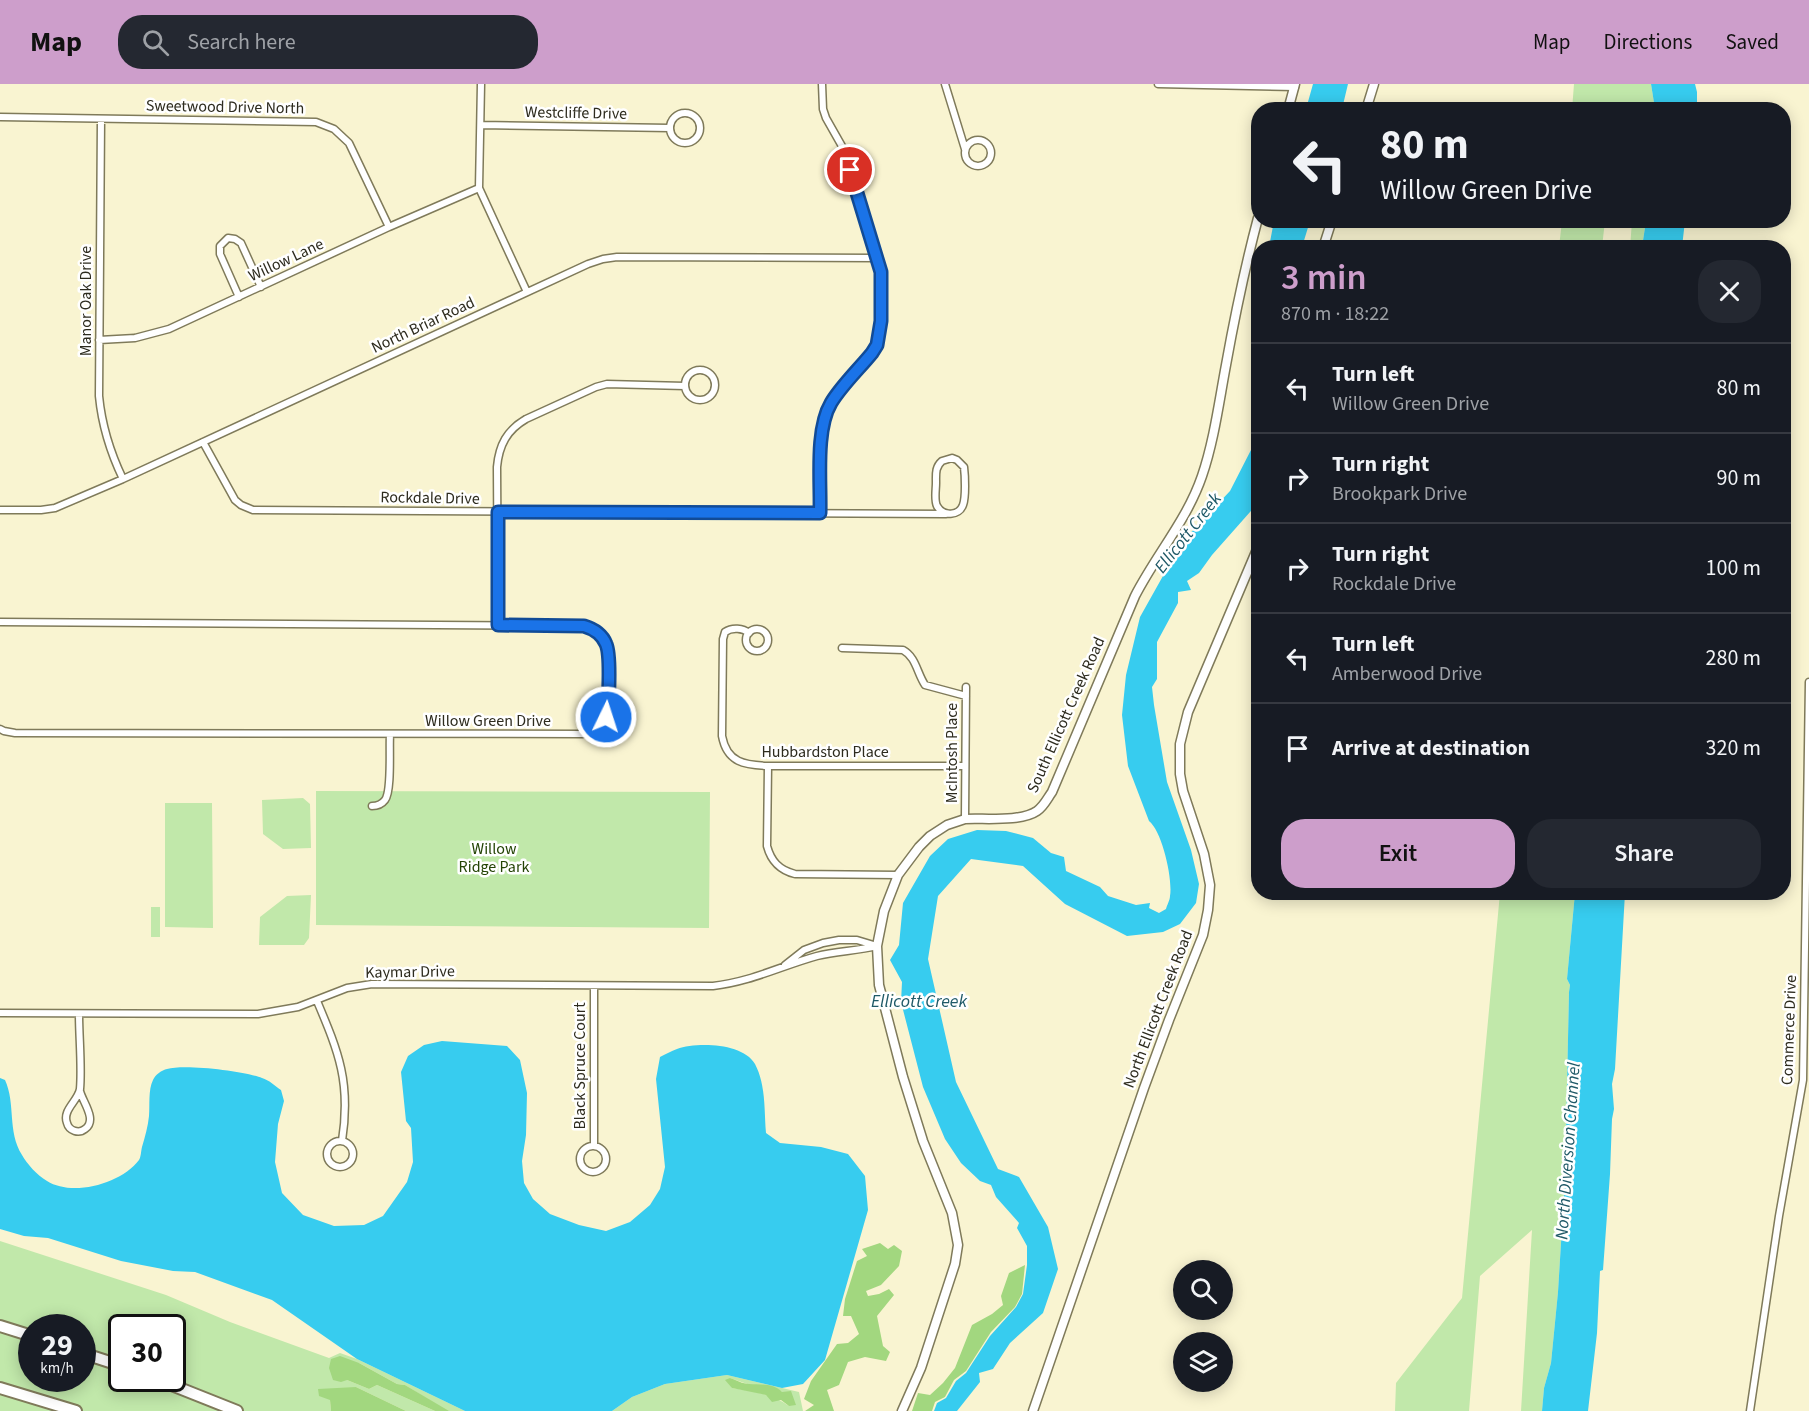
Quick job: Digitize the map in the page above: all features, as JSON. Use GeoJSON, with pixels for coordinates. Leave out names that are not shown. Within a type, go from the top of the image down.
{"type":"FeatureCollection","features":[{"type":"Feature","properties":{"kind":"highway"},"geometry":{"type":"LineString","coordinates":[[0,1326],[18,1332]]}},
{"type":"Feature","properties":{"kind":"highway"},"geometry":{"type":"LineString","coordinates":[[0,1388],[76,1411]]}},
{"type":"Feature","properties":{"kind":"highway"},"geometry":{"type":"LineString","coordinates":[[186,1391],[237,1411]]}},
{"type":"Feature","properties":{"kind":"street"},"geometry":{"type":"LineString","coordinates":[[481,84],[480,188],[527,292]]}},
{"type":"Feature","properties":{"kind":"street"},"geometry":{"type":"LineString","coordinates":[[820,513],[823,421],[832,400],[877,345],[880,333],[881,272],[843,148],[823,109],[822,84]]}},
{"type":"Feature","properties":{"kind":"street"},"geometry":{"type":"LineString","coordinates":[[945,84],[968,162],[976,166],[984,164],[989,158],[989,147],[982,141],[970,143],[965,150]]}},
{"type":"Feature","properties":{"kind":"street"},"geometry":{"type":"LineString","coordinates":[[1158,84],[1295,85],[1290,102]]}},
{"type":"Feature","properties":{"kind":"street"},"geometry":{"type":"LineString","coordinates":[[1368,102],[1374,84]]}},
{"type":"Feature","properties":{"kind":"street","name":"Westcliffe Drive"},"geometry":{"type":"LineString","coordinates":[[686,114],[695,118],[699,129],[696,138],[682,143],[674,138],[670,128],[676,116],[686,114]]}},
{"type":"Feature","properties":{"kind":"street","name":"Sweetwood Drive North"},"geometry":{"type":"LineString","coordinates":[[0,117],[316,122],[342,135],[349,143],[389,227]]}},
{"type":"Feature","properties":{"kind":"street","name":"Manor Oak Drive"},"geometry":{"type":"LineString","coordinates":[[101,118],[99,396],[108,445],[123,479]]}},
{"type":"Feature","properties":{"kind":"street","name":"Westcliffe Drive"},"geometry":{"type":"LineString","coordinates":[[481,125],[670,128]]}},
{"type":"Feature","properties":{"kind":"street","name":"Willow Lane"},"geometry":{"type":"LineString","coordinates":[[99,339],[119,340],[169,329],[389,227],[480,188]]}},
{"type":"Feature","properties":{"kind":"street"},"geometry":{"type":"LineString","coordinates":[[239,297],[220,254],[220,246],[228,238],[235,238],[241,243],[261,287]]}},
{"type":"Feature","properties":{"kind":"street","name":"South Ellicott Creek Road"},"geometry":{"type":"LineString","coordinates":[[902,1411],[921,1368],[943,1304],[955,1264],[957,1236],[952,1213],[923,1141],[903,1077],[879,985],[877,946],[884,911],[898,875],[930,836],[947,825],[965,819],[1026,816],[1036,812],[1052,792],[1144,577],[1183,517],[1201,478],[1208,457],[1238,299],[1251,246]]}},
{"type":"Feature","properties":{"kind":"street","name":"North Briar Road"},"geometry":{"type":"LineString","coordinates":[[0,510],[55,508],[123,479],[588,264],[610,257],[878,258]]}},
{"type":"Feature","properties":{"kind":"street"},"geometry":{"type":"LineString","coordinates":[[701,370],[713,378],[714,386],[711,395],[707,398],[697,399],[689,395],[685,386],[688,376],[696,371],[701,370]]}},
{"type":"Feature","properties":{"kind":"street"},"geometry":{"type":"LineString","coordinates":[[498,625],[498,457],[504,438],[517,424],[596,387],[607,384],[685,386]]}},
{"type":"Feature","properties":{"kind":"street","name":"Rockdale Drive"},"geometry":{"type":"LineString","coordinates":[[203,442],[235,500],[254,510],[946,514]]}},
{"type":"Feature","properties":{"kind":"street"},"geometry":{"type":"LineString","coordinates":[[952,458],[957,459],[964,467],[964,504],[959,511],[946,514],[936,504],[936,469],[942,461],[952,458]]}},
{"type":"Feature","properties":{"kind":"street","name":"North Ellicott Creek Road"},"geometry":{"type":"LineString","coordinates":[[1033,1411],[1144,1088],[1203,935],[1210,885],[1204,854],[1183,791],[1180,774],[1180,744],[1188,712],[1251,564]]}},
{"type":"Feature","properties":{"kind":"street","name":"Willow Green Drive"},"geometry":{"type":"LineString","coordinates":[[0,622],[584,626],[603,637],[608,649],[608,707],[602,723],[583,734],[15,733],[4,732],[0,729]]}},
{"type":"Feature","properties":{"kind":"street","name":"Hubbardston Place"},"geometry":{"type":"LineString","coordinates":[[749,633],[745,630],[730,629],[724,634],[722,736],[723,744],[728,752],[740,762],[768,766],[965,766]]}},
{"type":"Feature","properties":{"kind":"street"},"geometry":{"type":"LineString","coordinates":[[842,648],[903,650],[913,658],[925,685],[966,696]]}},
{"type":"Feature","properties":{"kind":"street","name":"Commerce Drive"},"geometry":{"type":"LineString","coordinates":[[1750,1411],[1779,1216],[1803,1080],[1809,682]]}},
{"type":"Feature","properties":{"kind":"street","name":"McIntosh Place"},"geometry":{"type":"LineString","coordinates":[[965,819],[966,687]]}},
{"type":"Feature","properties":{"kind":"street"},"geometry":{"type":"LineString","coordinates":[[372,806],[386,800],[389,790],[390,735]]}},
{"type":"Feature","properties":{"kind":"street"},"geometry":{"type":"LineString","coordinates":[[768,766],[767,846],[769,854],[778,866],[786,872],[795,874],[898,875]]}},
{"type":"Feature","properties":{"kind":"street","name":"Kaymar Drive"},"geometry":{"type":"LineString","coordinates":[[786,965],[804,950],[823,943],[857,940],[877,946]]}},
{"type":"Feature","properties":{"kind":"street","name":"Kaymar Drive"},"geometry":{"type":"LineString","coordinates":[[0,1013],[258,1014],[278,1012],[347,988],[372,984],[713,986],[749,980],[786,965],[832,953],[858,951],[877,946]]}},
{"type":"Feature","properties":{"kind":"street","name":"Black Spruce Court"},"geometry":{"type":"LineString","coordinates":[[594,986],[594,1146]]}},
{"type":"Feature","properties":{"kind":"street"},"geometry":{"type":"LineString","coordinates":[[317,1000],[336,1046],[343,1072],[346,1106],[342,1141]]}},
{"type":"Feature","properties":{"kind":"street"},"geometry":{"type":"LineString","coordinates":[[79,1014],[80,1091],[90,1119],[88,1126],[78,1132],[68,1126],[66,1118],[80,1091]]}},
{"type":"Feature","properties":{"kind":"street"},"geometry":{"type":"LineString","coordinates":[[342,1141],[351,1147],[353,1156],[349,1164],[336,1167],[329,1162],[326,1153],[334,1142],[342,1141]]}},
{"type":"Feature","properties":{"kind":"street","name":"Black Spruce Court"},"geometry":{"type":"LineString","coordinates":[[594,1146],[602,1149],[606,1161],[602,1169],[594,1173],[585,1170],[580,1163],[580,1158],[584,1150],[594,1146]]}},
{"type":"Feature","properties":{"kind":"green space"},"geometry":{"type":"Polygon","coordinates":[[[1574,84],[1651,84],[1654,102],[1573,102],[1574,84]]]}},
{"type":"Feature","properties":{"kind":"green space"},"geometry":{"type":"Polygon","coordinates":[[[1561,228],[1604,228],[1603,240],[1560,240],[1561,228]]]}},
{"type":"Feature","properties":{"kind":"green space"},"geometry":{"type":"Polygon","coordinates":[[[1631,228],[1645,228],[1643,240],[1631,240],[1631,228]]]}},
{"type":"Feature","properties":{"kind":"green space","name":"Willow Ridge Park"},"geometry":{"type":"Polygon","coordinates":[[[316,791],[710,792],[709,928],[316,925],[316,791]]]}},
{"type":"Feature","properties":{"kind":"green space"},"geometry":{"type":"Polygon","coordinates":[[[303,798],[310,804],[311,848],[283,849],[263,834],[262,800],[303,798]]]}},
{"type":"Feature","properties":{"kind":"green space"},"geometry":{"type":"Polygon","coordinates":[[[165,803],[212,803],[213,928],[165,927],[165,803]]]}},
{"type":"Feature","properties":{"kind":"green space"},"geometry":{"type":"Polygon","coordinates":[[[311,895],[309,938],[304,945],[259,945],[260,917],[287,896],[311,895]]]}},
{"type":"Feature","properties":{"kind":"green space"},"geometry":{"type":"Polygon","coordinates":[[[1499,900],[1574,900],[1567,979],[1570,985],[1565,1178],[1558,1292],[1551,1363],[1544,1388],[1542,1411],[1521,1411],[1532,1230],[1480,1276],[1469,1411],[1395,1411],[1396,1383],[1462,1298],[1499,900]]]}},
{"type":"Feature","properties":{"kind":"green space"},"geometry":{"type":"Polygon","coordinates":[[[151,907],[160,907],[160,937],[151,937],[151,907]]]}},
{"type":"Feature","properties":{"kind":"green space"},"geometry":{"type":"Polygon","coordinates":[[[0,1241],[166,1295],[230,1322],[329,1358],[340,1353],[357,1359],[465,1411],[447,1411],[405,1385],[397,1384],[359,1363],[347,1380],[369,1389],[377,1385],[435,1411],[406,1411],[356,1387],[330,1400],[331,1411],[0,1411],[0,1241]]]}},
{"type":"Feature","properties":{"kind":"green space"},"geometry":{"type":"Polygon","coordinates":[[[880,1243],[888,1249],[894,1245],[902,1251],[899,1266],[881,1285],[866,1291],[868,1296],[889,1289],[894,1295],[877,1316],[883,1346],[890,1352],[886,1361],[865,1357],[848,1362],[839,1385],[827,1390],[834,1411],[805,1411],[814,1405],[804,1399],[811,1381],[837,1344],[848,1343],[859,1334],[851,1316],[843,1316],[845,1299],[857,1261],[867,1256],[862,1249],[880,1243]]]}},
{"type":"Feature","properties":{"kind":"green space"},"geometry":{"type":"Polygon","coordinates":[[[1025,1265],[1022,1294],[1015,1307],[991,1332],[966,1371],[954,1380],[945,1397],[935,1402],[932,1411],[912,1411],[918,1393],[930,1395],[955,1368],[972,1325],[1003,1305],[1001,1296],[1009,1273],[1025,1265]]]}},
{"type":"Feature","properties":{"kind":"green space"},"geometry":{"type":"Polygon","coordinates":[[[340,1356],[359,1363],[397,1384],[405,1385],[449,1411],[435,1411],[377,1385],[369,1389],[347,1380],[341,1382],[333,1380],[329,1368],[331,1359],[340,1356]]]}},
{"type":"Feature","properties":{"kind":"green space"},"geometry":{"type":"Polygon","coordinates":[[[727,1375],[799,1392],[803,1411],[612,1411],[632,1397],[665,1384],[727,1375]],[[730,1378],[732,1388],[769,1396],[789,1406],[782,1392],[730,1378]]]}},
{"type":"Feature","properties":{"kind":"green space"},"geometry":{"type":"Polygon","coordinates":[[[730,1378],[747,1384],[771,1386],[782,1392],[791,1391],[796,1405],[789,1406],[781,1400],[772,1402],[766,1395],[732,1388],[725,1380],[730,1378]]]}},
{"type":"Feature","properties":{"kind":"green space"},"geometry":{"type":"Polygon","coordinates":[[[356,1387],[406,1411],[331,1411],[330,1400],[319,1396],[318,1389],[356,1387]]]}},
{"type":"Feature","properties":{"kind":"water"},"geometry":{"type":"Polygon","coordinates":[[[1313,84],[1348,84],[1344,102],[1308,102],[1313,84]]]}},
{"type":"Feature","properties":{"kind":"water"},"geometry":{"type":"Polygon","coordinates":[[[1651,84],[1695,84],[1697,102],[1654,102],[1651,84]]]}},
{"type":"Feature","properties":{"kind":"water"},"geometry":{"type":"Polygon","coordinates":[[[1273,228],[1308,228],[1304,240],[1270,240],[1273,228]]]}},
{"type":"Feature","properties":{"kind":"water"},"geometry":{"type":"Polygon","coordinates":[[[1645,228],[1684,228],[1683,240],[1643,240],[1645,228]]]}},
{"type":"Feature","properties":{"kind":"water","name":"Ellicott Creek"},"geometry":{"type":"Polygon","coordinates":[[[1251,450],[1251,511],[1199,573],[1187,581],[1191,590],[1178,592],[1178,603],[1157,642],[1157,679],[1152,687],[1167,782],[1191,850],[1199,884],[1196,903],[1180,924],[1163,932],[1127,936],[1065,904],[1023,866],[971,859],[938,896],[928,959],[956,1082],[998,1169],[1019,1177],[1048,1227],[1058,1269],[1043,1313],[1010,1343],[993,1369],[979,1373],[980,1382],[957,1411],[934,1411],[937,1403],[946,1398],[956,1381],[966,1373],[990,1336],[1016,1307],[1023,1294],[1027,1246],[1017,1228],[1019,1223],[996,1197],[991,1185],[980,1181],[961,1163],[945,1139],[923,1087],[901,1002],[902,982],[890,960],[899,945],[903,903],[930,856],[948,839],[977,830],[1006,831],[1033,838],[1051,853],[1064,857],[1066,871],[1100,887],[1108,896],[1136,905],[1150,903],[1149,908],[1159,913],[1166,909],[1170,898],[1170,879],[1166,856],[1154,826],[1149,821],[1128,766],[1122,715],[1126,675],[1140,617],[1182,542],[1230,491],[1251,450]]]}},
{"type":"Feature","properties":{"kind":"water","name":"North Diversion Channel"},"geometry":{"type":"Polygon","coordinates":[[[1574,900],[1625,900],[1615,1069],[1612,1084],[1614,1109],[1610,1174],[1603,1270],[1600,1271],[1597,1333],[1588,1411],[1542,1411],[1544,1388],[1551,1363],[1565,1178],[1570,985],[1567,979],[1574,900]]]}},
{"type":"Feature","properties":{"kind":"water"},"geometry":{"type":"Polygon","coordinates":[[[442,1041],[507,1046],[520,1060],[527,1093],[526,1135],[522,1161],[524,1183],[533,1199],[550,1214],[579,1225],[606,1231],[630,1222],[650,1205],[660,1189],[665,1167],[656,1079],[660,1057],[686,1047],[707,1045],[730,1048],[749,1057],[755,1064],[761,1080],[766,1133],[780,1143],[821,1147],[848,1154],[865,1176],[868,1210],[825,1360],[803,1384],[782,1388],[727,1375],[665,1384],[632,1397],[612,1411],[465,1411],[357,1359],[272,1300],[195,1272],[173,1271],[121,1261],[48,1238],[24,1236],[0,1229],[0,1078],[5,1080],[8,1089],[17,1146],[29,1166],[47,1181],[69,1188],[96,1186],[109,1181],[121,1176],[139,1160],[148,1124],[151,1084],[155,1076],[163,1070],[214,1069],[265,1079],[281,1090],[284,1101],[278,1124],[275,1162],[282,1193],[303,1215],[334,1226],[364,1225],[383,1216],[407,1182],[413,1162],[411,1128],[406,1121],[401,1072],[408,1056],[424,1045],[442,1041]]]}},
{"type":"Feature","properties":{"kind":"route"},"geometry":{"type":"LineString","coordinates":[[606,717],[608,649],[603,637],[584,626],[498,625],[498,512],[820,513],[823,421],[832,400],[872,353],[880,333],[881,272],[850,170]]}}]}
